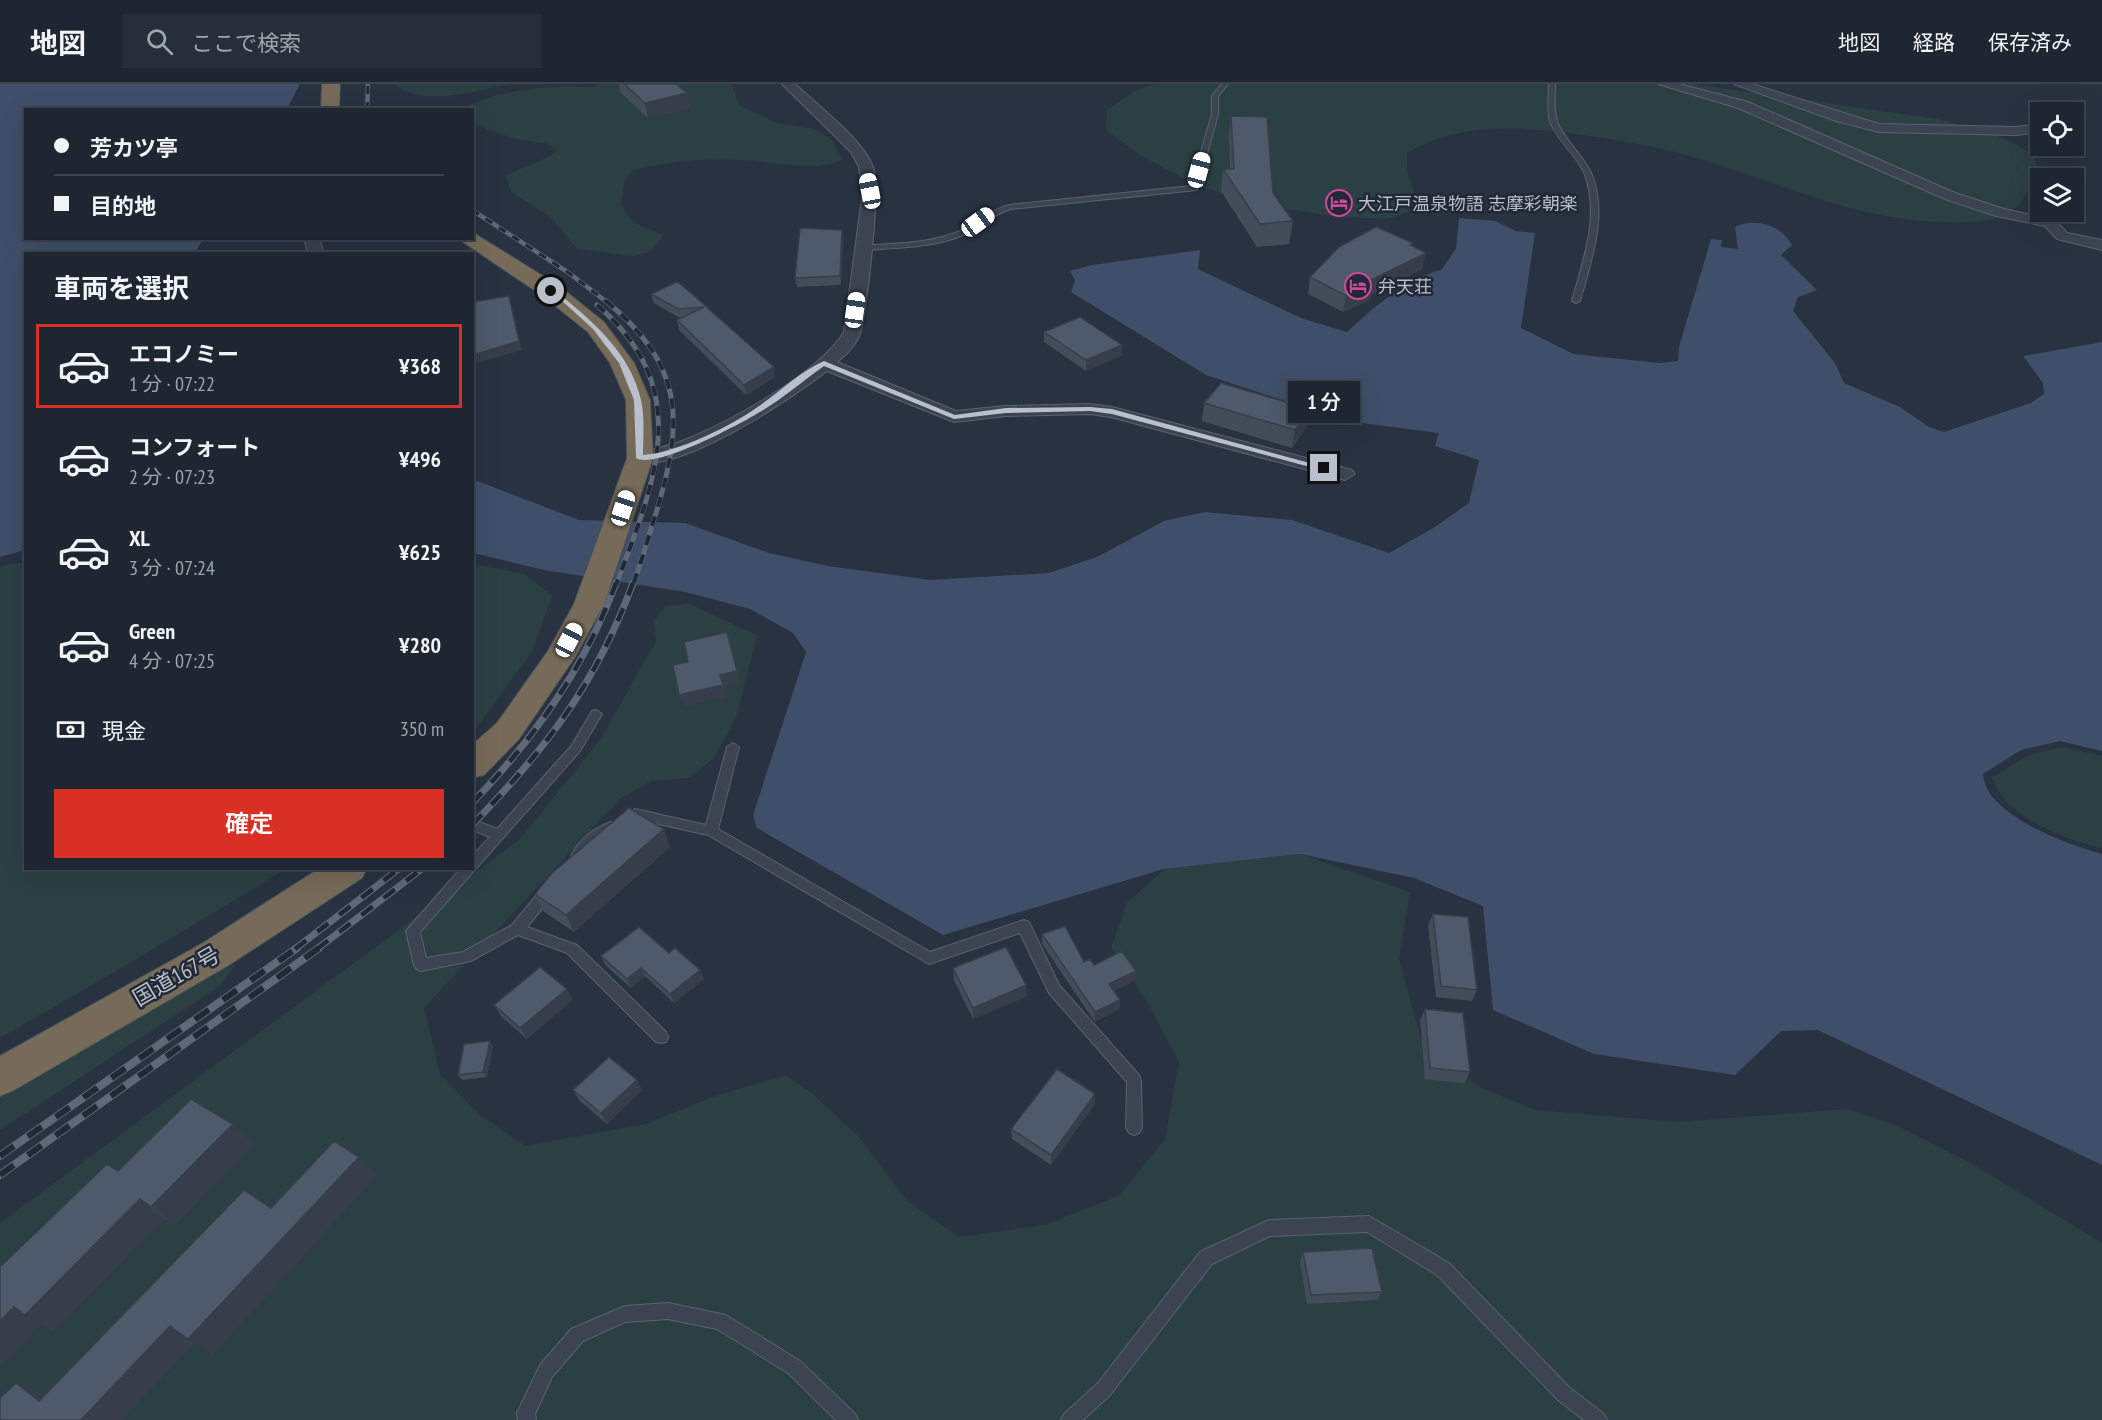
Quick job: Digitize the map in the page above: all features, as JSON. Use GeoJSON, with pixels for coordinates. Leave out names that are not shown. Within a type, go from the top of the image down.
{"type":"FeatureCollection","features":[{"type":"Feature","properties":{"kind":"highway"},"geometry":{"type":"LineString","coordinates":[[330,108],[331,84]]}},
{"type":"Feature","properties":{"kind":"highway"},"geometry":{"type":"LineString","coordinates":[[473,240],[551,291],[596,327],[622,363],[638,400],[639,458],[589,604],[560,657],[508,730],[474,764]]}},
{"type":"Feature","properties":{"kind":"highway","name":"国道167号"},"geometry":{"type":"LineString","coordinates":[[0,1077],[216,954],[346,870]]}},
{"type":"Feature","properties":{"kind":"street"},"geometry":{"type":"LineString","coordinates":[[639,458],[657,456],[713,434],[758,410],[841,350],[852,332],[870,191],[866,167],[857,150],[788,84]]}},
{"type":"Feature","properties":{"kind":"street"},"geometry":{"type":"LineString","coordinates":[[1664,84],[1743,105],[1950,196],[2001,213],[2050,223],[2062,236],[2102,246]]}},
{"type":"Feature","properties":{"kind":"street"},"geometry":{"type":"LineString","coordinates":[[1740,84],[1841,118],[1879,128],[2016,131],[2030,129]]}},
{"type":"Feature","properties":{"kind":"street"},"geometry":{"type":"LineString","coordinates":[[824,363],[954,417],[1006,411],[1090,409],[1112,412],[1345,474]]}},
{"type":"Feature","properties":{"kind":"lane"},"geometry":{"type":"LineString","coordinates":[[863,248],[940,241],[963,233],[993,211],[1009,207],[1194,188],[1215,114],[1215,96],[1225,84]]}},
{"type":"Feature","properties":{"kind":"lane"},"geometry":{"type":"LineString","coordinates":[[1552,84],[1555,124],[1580,159],[1591,183],[1595,204],[1593,236],[1576,301]]}},
{"type":"Feature","properties":{"kind":"lane"},"geometry":{"type":"LineString","coordinates":[[474,863],[576,748],[596,714]]}},
{"type":"Feature","properties":{"kind":"lane"},"geometry":{"type":"LineString","coordinates":[[711,831],[733,747]]}},
{"type":"Feature","properties":{"kind":"lane"},"geometry":{"type":"LineString","coordinates":[[569,865],[592,838],[635,814],[711,831],[929,958],[1024,926],[1054,989],[1134,1080],[1134,1128]]}},
{"type":"Feature","properties":{"kind":"lane"},"geometry":{"type":"LineString","coordinates":[[474,826],[499,835]]}},
{"type":"Feature","properties":{"kind":"lane"},"geometry":{"type":"LineString","coordinates":[[467,870],[413,931],[421,965],[466,957],[517,929],[555,883]]}},
{"type":"Feature","properties":{"kind":"lane"},"geometry":{"type":"LineString","coordinates":[[517,929],[572,949],[661,1037]]}},
{"type":"Feature","properties":{"kind":"lane"},"geometry":{"type":"LineString","coordinates":[[1070,1420],[1104,1389],[1206,1258],[1269,1227],[1369,1224],[1443,1269],[1564,1394],[1598,1420]]}},
{"type":"Feature","properties":{"kind":"lane"},"geometry":{"type":"LineString","coordinates":[[527,1420],[526,1413],[546,1371],[577,1335],[625,1314],[668,1311],[720,1321],[794,1366],[849,1420]]}},
{"type":"Feature","properties":{"kind":"green space"},"geometry":{"type":"Polygon","coordinates":[[[395,84],[508,84],[450,96],[434,96],[406,91],[395,84]]]}},
{"type":"Feature","properties":{"kind":"green space"},"geometry":{"type":"Polygon","coordinates":[[[602,84],[731,84],[740,106],[777,123],[816,129],[834,142],[842,160],[831,164],[805,166],[712,159],[673,162],[633,170],[624,183],[621,205],[634,223],[664,235],[650,252],[633,256],[577,249],[551,217],[511,192],[506,176],[557,150],[548,144],[512,138],[474,124],[474,108],[464,108],[495,96],[520,90],[602,84]]]}},
{"type":"Feature","properties":{"kind":"green space"},"geometry":{"type":"Polygon","coordinates":[[[1155,84],[1693,84],[1937,119],[1988,132],[2014,143],[2030,153],[2038,167],[2030,168],[2030,187],[2023,200],[2006,214],[1982,221],[1939,222],[1875,214],[1844,206],[1690,156],[1642,145],[1541,130],[1482,130],[1443,137],[1407,153],[1407,170],[1416,199],[1408,212],[1387,219],[1339,217],[1252,204],[1194,184],[1140,155],[1106,130],[1107,110],[1135,91],[1155,84]]]}},
{"type":"Feature","properties":{"kind":"green space"},"geometry":{"type":"Polygon","coordinates":[[[24,562],[24,870],[284,870],[0,1038],[0,566],[24,562]]]}},
{"type":"Feature","properties":{"kind":"green space"},"geometry":{"type":"Polygon","coordinates":[[[474,564],[525,574],[552,596],[533,650],[474,732],[474,564]]]}},
{"type":"Feature","properties":{"kind":"green space"},"geometry":{"type":"Polygon","coordinates":[[[690,604],[757,635],[736,718],[714,758],[689,778],[651,781],[620,799],[424,1008],[440,1074],[480,1115],[525,1146],[646,1124],[709,1098],[786,1075],[813,1094],[859,1137],[906,1200],[959,1237],[1045,1225],[1119,1196],[1165,1139],[1179,1062],[1149,1005],[1111,948],[1127,903],[1164,869],[1300,854],[1410,892],[1399,959],[1424,1048],[1482,1088],[1535,1110],[1677,1122],[1848,1109],[1898,1126],[1969,1162],[2102,1243],[2102,1420],[0,1420],[0,1223],[520,839],[600,740],[656,641],[653,621],[666,606],[690,604]]]}},
{"type":"Feature","properties":{"kind":"green space"},"geometry":{"type":"Polygon","coordinates":[[[2064,747],[2102,756],[2102,848],[2071,839],[2038,825],[2010,805],[1999,792],[1992,778],[2028,755],[2064,747]]]}},
{"type":"Feature","properties":{"kind":"green space"},"geometry":{"type":"Polygon","coordinates":[[[236,964],[220,986],[0,1130],[0,1096],[212,972],[236,964]]]}},
{"type":"Feature","properties":{"kind":"water"},"geometry":{"type":"Polygon","coordinates":[[[0,84],[300,84],[288,108],[24,108],[24,240],[202,240],[196,252],[24,252],[24,550],[0,557],[0,84]]]}},
{"type":"Feature","properties":{"kind":"water"},"geometry":{"type":"Polygon","coordinates":[[[1459,218],[1495,221],[1516,231],[1535,233],[1521,328],[1573,354],[1660,363],[1678,361],[1679,347],[1711,239],[1722,240],[1721,247],[1738,249],[1735,227],[1759,223],[1775,228],[1792,245],[1781,255],[1817,290],[1798,297],[1793,311],[1835,363],[1844,383],[1900,407],[1929,427],[1944,432],[2031,403],[2044,394],[2043,383],[2023,356],[2102,342],[2102,751],[2060,741],[2021,750],[1983,774],[1989,792],[2010,813],[2040,831],[2102,854],[2102,1165],[1818,1030],[1781,1031],[1735,1075],[1594,1054],[1493,1010],[1483,906],[1414,878],[1300,854],[1164,869],[943,935],[757,828],[753,815],[806,652],[793,633],[750,609],[685,592],[544,570],[474,553],[474,480],[579,520],[685,523],[769,553],[828,566],[931,580],[1049,573],[1097,557],[1164,521],[1205,512],[1292,520],[1389,553],[1435,527],[1469,503],[1479,460],[1435,446],[1439,433],[1346,421],[1206,375],[1071,292],[1075,280],[1070,271],[1092,265],[1200,250],[1198,269],[1301,318],[1347,332],[1403,287],[1441,270],[1456,249],[1459,218]]]}},
{"type":"Feature","properties":{"kind":"building"},"geometry":{"type":"Polygon","coordinates":[[[624,84],[676,84],[687,93],[645,103],[624,84]]]}},
{"type":"Feature","properties":{"kind":"building"},"geometry":{"type":"Polygon","coordinates":[[[1231,116],[1267,117],[1273,193],[1293,221],[1260,224],[1223,169],[1234,169],[1231,116]]]}},
{"type":"Feature","properties":{"kind":"building"},"geometry":{"type":"Polygon","coordinates":[[[1376,227],[1413,243],[1410,245],[1426,253],[1369,281],[1373,283],[1346,296],[1310,277],[1339,247],[1376,227]]]}},
{"type":"Feature","properties":{"kind":"building"},"geometry":{"type":"Polygon","coordinates":[[[800,228],[842,230],[840,276],[795,278],[800,228]]]}},
{"type":"Feature","properties":{"kind":"building"},"geometry":{"type":"Polygon","coordinates":[[[677,282],[774,367],[744,385],[677,320],[704,307],[678,309],[651,294],[677,282]]]}},
{"type":"Feature","properties":{"kind":"building"},"geometry":{"type":"Polygon","coordinates":[[[509,296],[519,341],[474,355],[474,302],[509,296]]]}},
{"type":"Feature","properties":{"kind":"building"},"geometry":{"type":"Polygon","coordinates":[[[1080,317],[1122,345],[1086,360],[1044,332],[1080,317]]]}},
{"type":"Feature","properties":{"kind":"building"},"geometry":{"type":"Polygon","coordinates":[[[1221,383],[1310,409],[1295,430],[1204,403],[1221,383]]]}},
{"type":"Feature","properties":{"kind":"building"},"geometry":{"type":"Polygon","coordinates":[[[727,632],[737,671],[720,675],[723,685],[679,695],[673,665],[688,662],[684,642],[727,632]]]}},
{"type":"Feature","properties":{"kind":"building"},"geometry":{"type":"Polygon","coordinates":[[[629,808],[664,829],[566,915],[535,894],[552,873],[629,808]]]}},
{"type":"Feature","properties":{"kind":"building"},"geometry":{"type":"Polygon","coordinates":[[[1433,914],[1468,917],[1477,990],[1441,986],[1433,914]]]}},
{"type":"Feature","properties":{"kind":"building"},"geometry":{"type":"Polygon","coordinates":[[[1065,926],[1084,962],[1090,959],[1094,965],[1122,951],[1136,971],[1109,984],[1120,1000],[1095,1012],[1042,934],[1065,926]]]}},
{"type":"Feature","properties":{"kind":"building"},"geometry":{"type":"Polygon","coordinates":[[[639,927],[669,953],[675,948],[700,970],[670,994],[641,968],[627,979],[601,956],[639,927]]]}},
{"type":"Feature","properties":{"kind":"building"},"geometry":{"type":"Polygon","coordinates":[[[1006,947],[1026,985],[973,1008],[953,968],[1006,947]]]}},
{"type":"Feature","properties":{"kind":"building"},"geometry":{"type":"Polygon","coordinates":[[[540,967],[567,989],[520,1028],[494,1005],[540,967]]]}},
{"type":"Feature","properties":{"kind":"building"},"geometry":{"type":"Polygon","coordinates":[[[1425,1009],[1463,1013],[1470,1072],[1430,1068],[1425,1009]]]}},
{"type":"Feature","properties":{"kind":"building"},"geometry":{"type":"Polygon","coordinates":[[[490,1041],[483,1072],[458,1075],[464,1044],[490,1041]]]}},
{"type":"Feature","properties":{"kind":"building"},"geometry":{"type":"Polygon","coordinates":[[[609,1057],[637,1080],[601,1113],[573,1090],[609,1057]]]}},
{"type":"Feature","properties":{"kind":"building"},"geometry":{"type":"Polygon","coordinates":[[[1057,1069],[1095,1094],[1051,1155],[1011,1129],[1057,1069]]]}},
{"type":"Feature","properties":{"kind":"building"},"geometry":{"type":"Polygon","coordinates":[[[191,1099],[233,1124],[151,1207],[140,1199],[25,1315],[14,1307],[0,1321],[0,1267],[107,1164],[118,1171],[191,1099]]]}},
{"type":"Feature","properties":{"kind":"building"},"geometry":{"type":"Polygon","coordinates":[[[334,1141],[359,1157],[188,1339],[170,1326],[81,1420],[0,1420],[0,1398],[16,1383],[39,1401],[244,1190],[271,1208],[334,1141]]]}},
{"type":"Feature","properties":{"kind":"building"},"geometry":{"type":"Polygon","coordinates":[[[1372,1248],[1382,1292],[1311,1295],[1303,1252],[1372,1248]]]}},
{"type":"Feature","properties":{"kind":"railway"},"geometry":{"type":"LineString","coordinates":[[367,108],[368,84]]}},
{"type":"Feature","properties":{"kind":"railway"},"geometry":{"type":"LineString","coordinates":[[474,211],[569,273],[608,303]]}},
{"type":"Feature","properties":{"kind":"railway"},"geometry":{"type":"LineString","coordinates":[[606,301],[632,325],[651,348],[664,372],[671,396],[673,421],[666,478],[633,585]]}},
{"type":"Feature","properties":{"kind":"railway"},"geometry":{"type":"LineString","coordinates":[[597,305],[628,337],[647,370],[657,404],[658,438],[653,473],[616,585]]}},
{"type":"Feature","properties":{"kind":"railway"},"geometry":{"type":"LineString","coordinates":[[474,801],[495,779],[556,700],[589,644],[616,583]]}},
{"type":"Feature","properties":{"kind":"railway"},"geometry":{"type":"LineString","coordinates":[[474,823],[546,742],[566,713],[603,653],[633,583]]}},
{"type":"Feature","properties":{"kind":"railway"},"geometry":{"type":"LineString","coordinates":[[295,949],[397,870]]}},
{"type":"Feature","properties":{"kind":"railway"},"geometry":{"type":"LineString","coordinates":[[317,949],[420,870]]}},
{"type":"Feature","properties":{"kind":"railway"},"geometry":{"type":"LineString","coordinates":[[0,1156],[297,948]]}},
{"type":"Feature","properties":{"kind":"railway"},"geometry":{"type":"LineString","coordinates":[[0,1175],[319,948]]}},
{"type":"Feature","properties":{"kind":"place","name":"大江戸温泉物語 志摩彩朝楽"},"geometry":{"type":"Point","coordinates":[1339,203]}},
{"type":"Feature","properties":{"kind":"place","name":"弁天荘"},"geometry":{"type":"Point","coordinates":[1358,286]}},
{"type":"Feature","properties":{"kind":"route"},"geometry":{"type":"LineString","coordinates":[[551,291],[596,327],[622,363],[638,400],[639,458],[673,451],[713,434],[758,410],[824,363],[954,417],[1006,411],[1090,409],[1112,412],[1324,468]]}}]}
